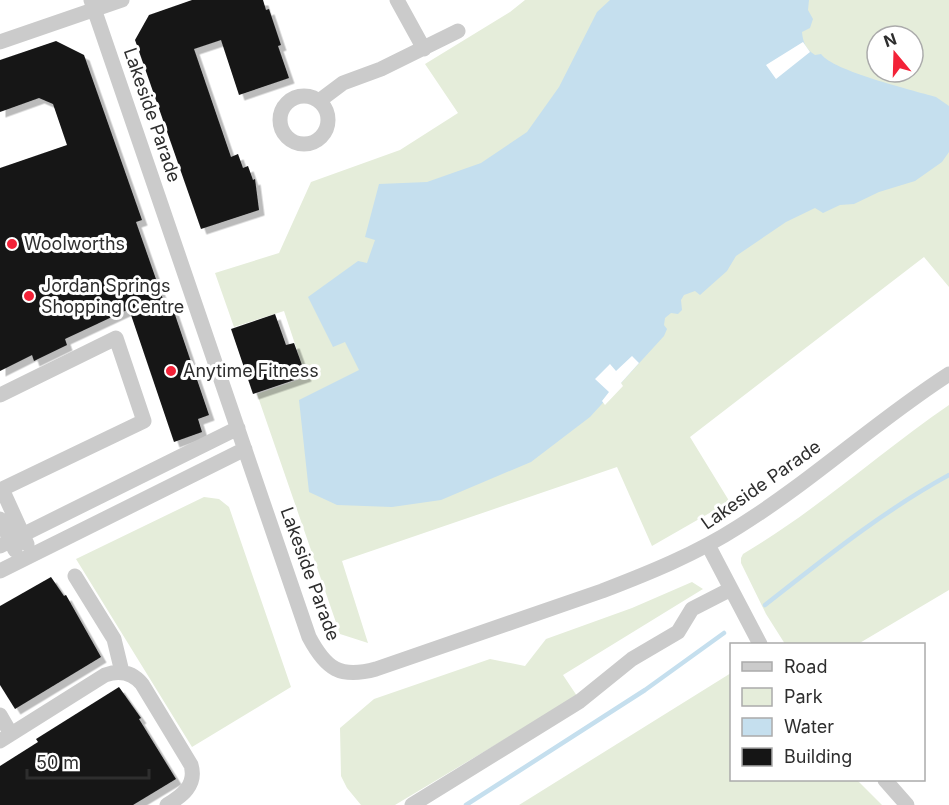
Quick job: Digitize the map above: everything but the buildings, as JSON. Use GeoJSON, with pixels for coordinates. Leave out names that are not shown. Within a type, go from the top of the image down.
{"type":"FeatureCollection","features":[{"type":"Feature","properties":{"kind":"street"},"geometry":{"type":"LineString","coordinates":[[0,42],[93,5],[122,0]]}},
{"type":"Feature","properties":{"kind":"street"},"geometry":{"type":"LineString","coordinates":[[397,0],[424,49]]}},
{"type":"Feature","properties":{"kind":"street","name":"Lakeside Parade"},"geometry":{"type":"LineString","coordinates":[[93,5],[309,637],[318,654],[329,665],[341,672],[358,674],[376,669],[602,591],[635,579],[708,545],[787,494],[886,418],[949,374]]}},
{"type":"Feature","properties":{"kind":"street"},"geometry":{"type":"LineString","coordinates":[[319,101],[343,83],[381,69],[458,32]]}},
{"type":"Feature","properties":{"kind":"street"},"geometry":{"type":"LineString","coordinates":[[0,395],[116,338],[144,421],[1,490],[11,541]]}},
{"type":"Feature","properties":{"kind":"street"},"geometry":{"type":"LineString","coordinates":[[11,541],[238,428]]}},
{"type":"Feature","properties":{"kind":"street"},"geometry":{"type":"LineString","coordinates":[[0,571],[245,449]]}},
{"type":"Feature","properties":{"kind":"street"},"geometry":{"type":"LineString","coordinates":[[0,519],[11,541],[27,558]]}},
{"type":"Feature","properties":{"kind":"street"},"geometry":{"type":"LineString","coordinates":[[708,545],[759,643]]}},
{"type":"Feature","properties":{"kind":"street"},"geometry":{"type":"LineString","coordinates":[[75,576],[114,639],[122,672]]}},
{"type":"Feature","properties":{"kind":"street"},"geometry":{"type":"LineString","coordinates":[[412,805],[580,701],[632,658],[678,632],[692,609],[731,589]]}},
{"type":"Feature","properties":{"kind":"street"},"geometry":{"type":"LineString","coordinates":[[0,715],[6,737],[105,675],[122,672],[132,675],[139,681],[191,765],[193,776],[189,788],[183,795],[167,805]]}},
{"type":"Feature","properties":{"kind":"street"},"geometry":{"type":"LineString","coordinates":[[886,781],[907,805]]}},
{"type":"Feature","properties":{"kind":"green space"},"geometry":{"type":"Polygon","coordinates":[[[525,0],[949,0],[949,287],[924,257],[690,437],[731,504],[727,503],[652,546],[617,467],[342,561],[368,643],[340,634],[257,394],[306,377],[284,311],[234,327],[215,273],[279,253],[311,182],[400,150],[458,113],[425,64],[510,12],[525,0]]]}},
{"type":"Feature","properties":{"kind":"green space"},"geometry":{"type":"Polygon","coordinates":[[[949,405],[949,590],[860,643],[784,643],[766,614],[741,563],[743,554],[822,501],[949,405]]]}},
{"type":"Feature","properties":{"kind":"green space"},"geometry":{"type":"Polygon","coordinates":[[[204,497],[219,499],[229,507],[291,687],[192,747],[76,559],[204,497]]]}},
{"type":"Feature","properties":{"kind":"green space"},"geometry":{"type":"Polygon","coordinates":[[[692,582],[703,589],[563,675],[577,696],[395,805],[361,805],[347,788],[341,776],[340,728],[374,699],[490,659],[525,666],[546,639],[632,608],[692,582]]]}},
{"type":"Feature","properties":{"kind":"green space"},"geometry":{"type":"Polygon","coordinates":[[[730,674],[730,781],[858,781],[882,805],[519,805],[730,674]]]}},
{"type":"Feature","properties":{"kind":"water"},"geometry":{"type":"Polygon","coordinates":[[[610,0],[809,0],[808,10],[813,19],[810,28],[802,32],[804,43],[809,50],[815,55],[821,54],[841,67],[865,76],[865,84],[889,84],[936,97],[949,106],[949,152],[942,162],[915,181],[879,192],[854,204],[840,205],[823,213],[815,208],[786,222],[736,256],[727,271],[700,295],[695,291],[684,295],[681,300],[682,310],[678,314],[671,313],[665,318],[664,325],[667,329],[664,336],[590,417],[531,462],[441,500],[392,507],[337,505],[309,492],[299,400],[359,370],[345,342],[333,347],[308,297],[358,261],[367,263],[375,240],[365,237],[379,184],[427,182],[481,163],[527,132],[559,87],[597,12],[610,0]]]}},
{"type":"Feature","properties":{"kind":"pier"},"geometry":{"type":"Polygon","coordinates":[[[803,42],[810,52],[776,79],[766,65],[803,42]]]}},
{"type":"Feature","properties":{"kind":"pier"},"geometry":{"type":"Polygon","coordinates":[[[632,356],[639,363],[621,383],[623,386],[605,405],[602,401],[609,392],[595,379],[610,364],[616,371],[632,356]]]}},
{"type":"Feature","properties":{"kind":"waterway"},"geometry":{"type":"LineString","coordinates":[[765,605],[878,520],[949,475]]}},
{"type":"Feature","properties":{"kind":"waterway"},"geometry":{"type":"LineString","coordinates":[[466,805],[645,690],[724,633]]}},
{"type":"Feature","properties":{"kind":"place","name":"Woolworths"},"geometry":{"type":"Point","coordinates":[12,244]}},
{"type":"Feature","properties":{"kind":"place","name":"Jordan Springs Shopping Centre"},"geometry":{"type":"Point","coordinates":[29,296]}},
{"type":"Feature","properties":{"kind":"place","name":"Anytime Fitness"},"geometry":{"type":"Point","coordinates":[171,371]}}]}
